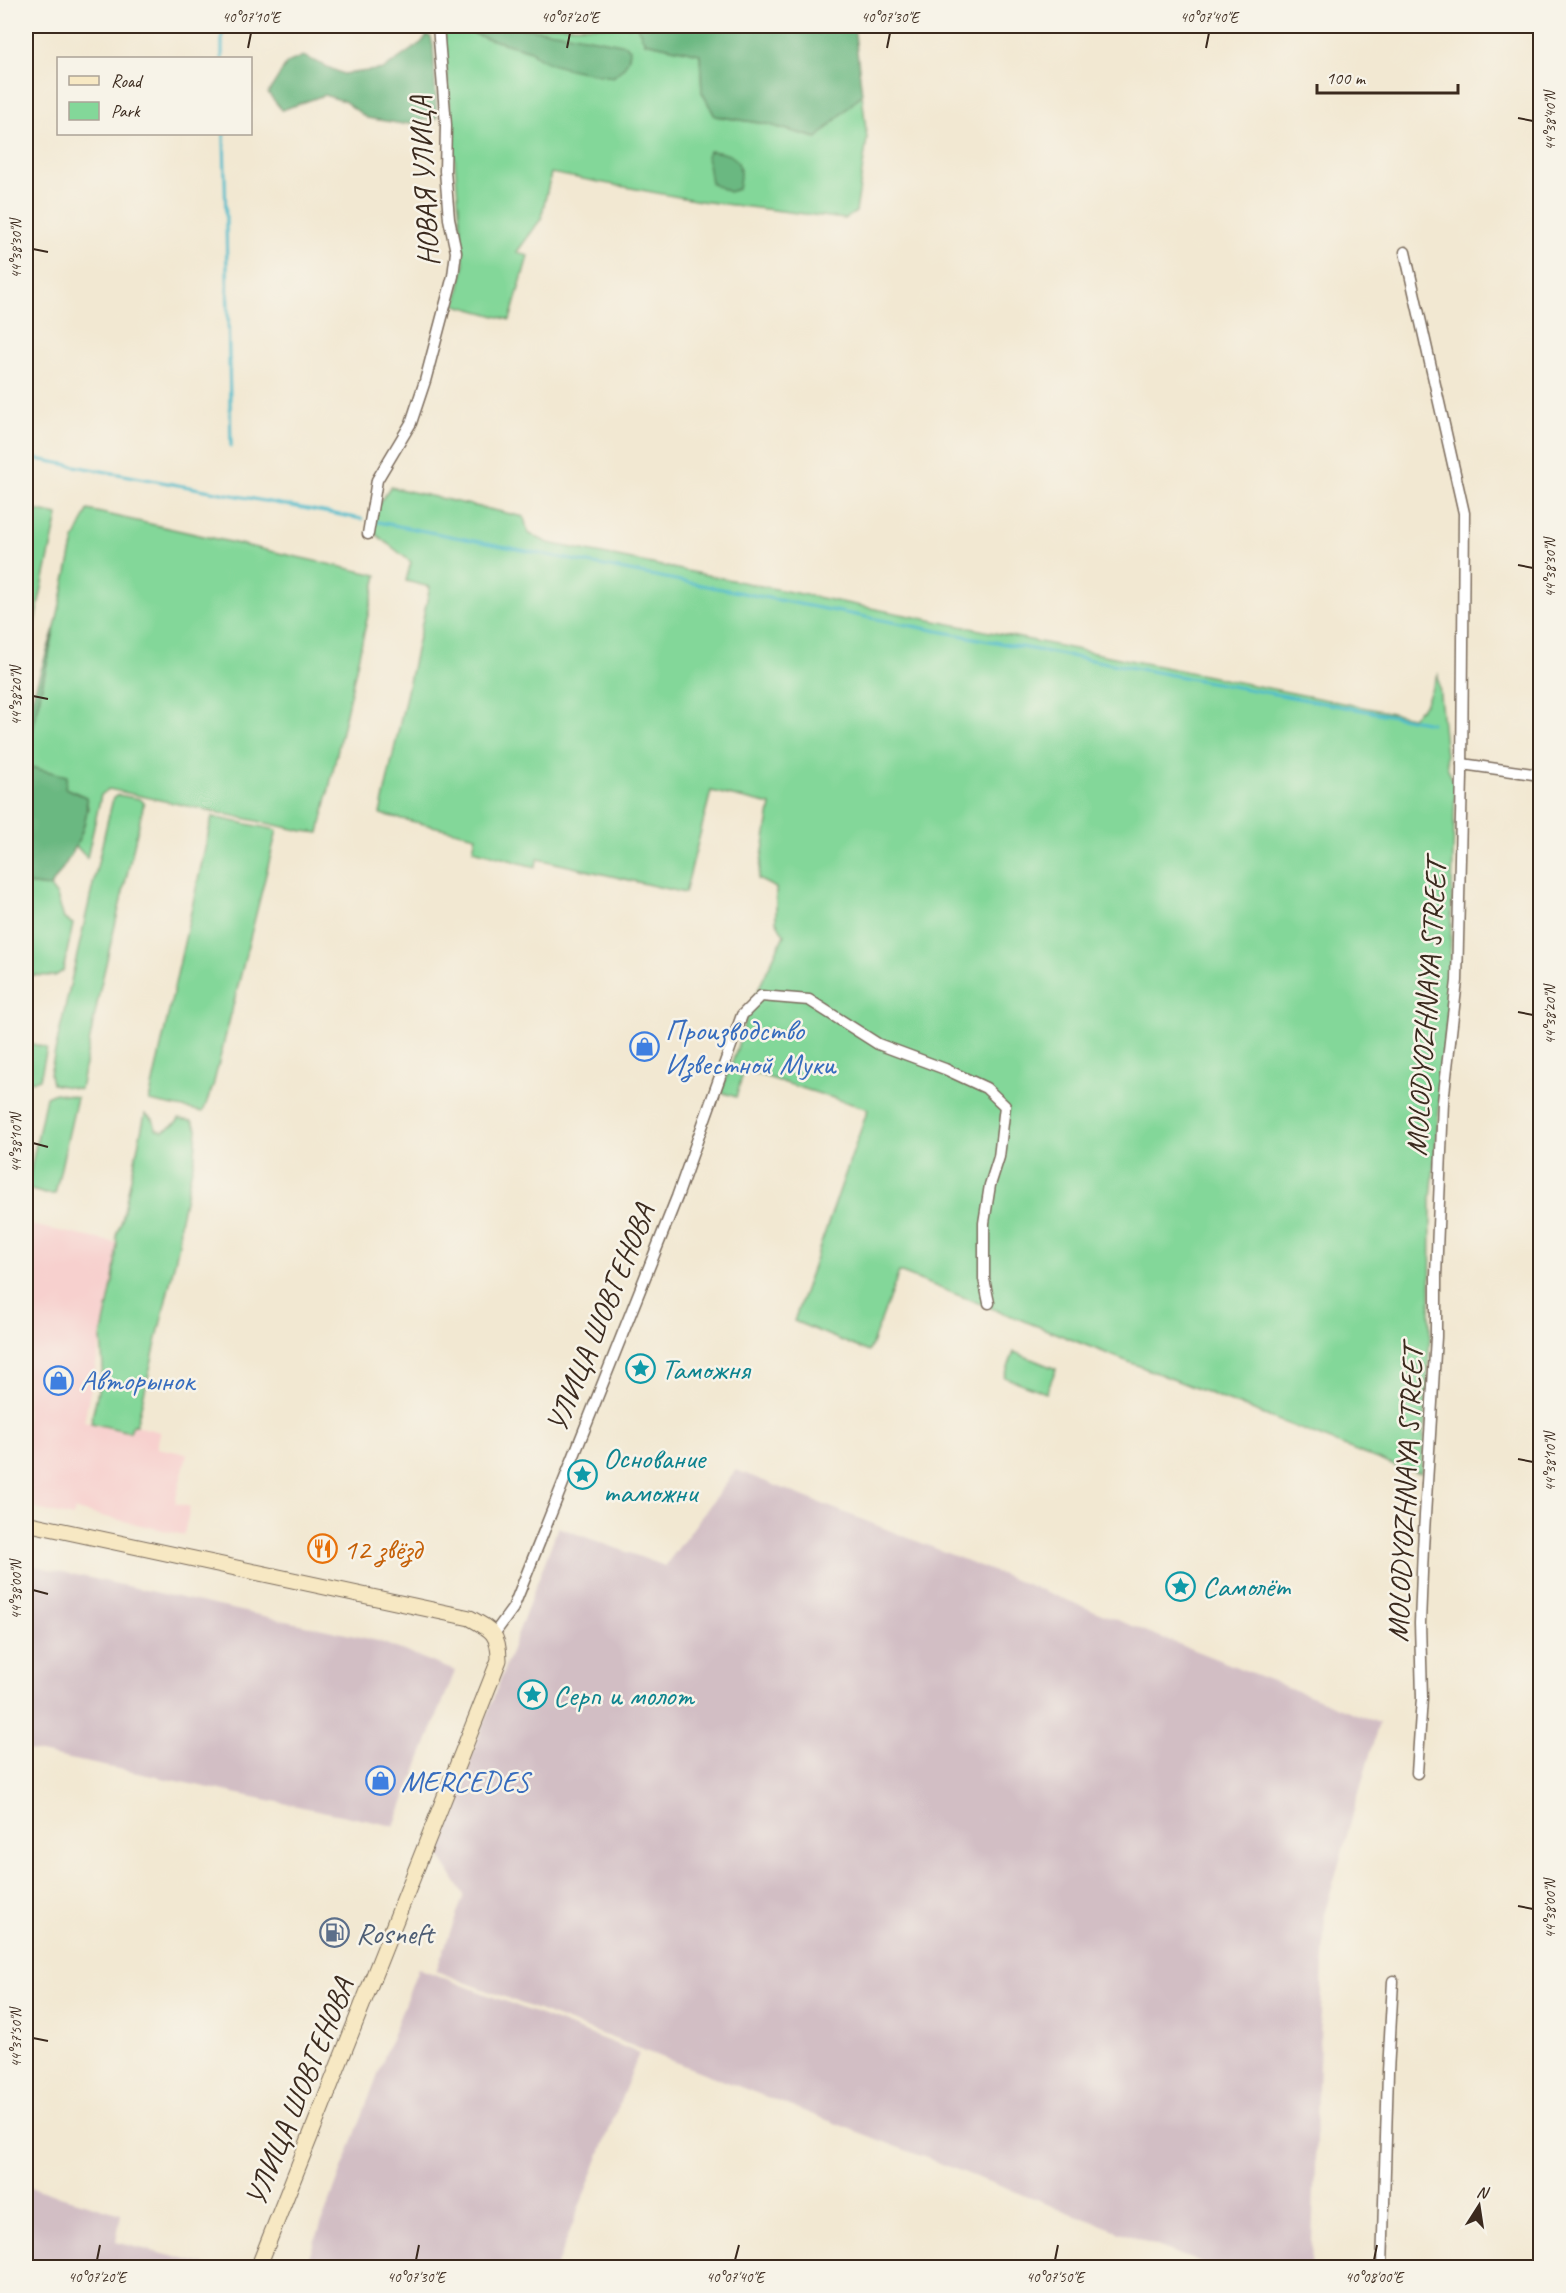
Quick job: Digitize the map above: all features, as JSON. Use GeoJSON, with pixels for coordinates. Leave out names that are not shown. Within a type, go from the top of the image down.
{"type":"FeatureCollection","features":[{"type":"Feature","properties":{"kind":"street","name":"НОВАЯ УЛИЦА"},"geometry":{"type":"LineString","coordinates":[[368,534],[377,480],[411,423],[425,381],[453,276],[456,252],[449,219],[445,171],[446,125],[438,26]]}},
{"type":"Feature","properties":{"kind":"street","name":"MOLODYOZHNAYA STREET"},"geometry":{"type":"LineString","coordinates":[[1405,252],[1464,513],[1457,981],[1443,1102],[1436,1276],[1436,1337],[1420,1623],[1422,1698],[1417,1773]]}},
{"type":"Feature","properties":{"kind":"street"},"geometry":{"type":"LineString","coordinates":[[1462,764],[1540,775]]}},
{"type":"Feature","properties":{"kind":"street","name":"УЛИЦА ШОВГЕНОВА"},"geometry":{"type":"LineString","coordinates":[[258,2268],[499,1660],[499,1645],[490,1631],[513,1608],[677,1197],[742,1015],[761,996],[809,1000],[878,1044],[945,1069],[986,1088],[1005,1106],[999,1156],[990,1185],[984,1223],[984,1279],[989,1304]]}},
{"type":"Feature","properties":{"kind":"street"},"geometry":{"type":"LineString","coordinates":[[26,1523],[470,1618],[490,1631]]}},
{"type":"Feature","properties":{"kind":"street"},"geometry":{"type":"LineString","coordinates":[[1382,2268],[1393,1981]]}},
{"type":"Feature","properties":{"kind":"shaded area","name":"Авторынок"},"geometry":{"type":"Polygon","coordinates":[[[26,1224],[117,1243],[113,1281],[84,1421],[130,1432],[132,1425],[160,1432],[157,1448],[187,1454],[175,1503],[190,1507],[184,1535],[75,1510],[73,1517],[26,1507],[26,1224]]]}},
{"type":"Feature","properties":{"kind":"shaded area"},"geometry":{"type":"Polygon","coordinates":[[[736,1470],[1379,1723],[1325,1912],[1311,2267],[1212,2267],[436,1971],[464,1895],[436,1850],[558,1527],[665,1566],[736,1470]]]}},
{"type":"Feature","properties":{"kind":"shaded area"},"geometry":{"type":"Polygon","coordinates":[[[26,1564],[378,1641],[455,1671],[394,1826],[26,1750],[26,1564]]]}},
{"type":"Feature","properties":{"kind":"shaded area"},"geometry":{"type":"Polygon","coordinates":[[[418,1968],[639,2053],[556,2267],[305,2267],[418,1968]]]}},
{"type":"Feature","properties":{"kind":"shaded area"},"geometry":{"type":"Polygon","coordinates":[[[26,2186],[121,2214],[116,2242],[215,2267],[26,2267],[26,2186]]]}},
{"type":"Feature","properties":{"kind":"green space"},"geometry":{"type":"Polygon","coordinates":[[[443,26],[637,26],[645,42],[700,54],[702,92],[715,116],[766,124],[816,138],[862,94],[867,139],[856,212],[845,219],[700,201],[551,173],[541,219],[517,252],[528,256],[510,320],[456,305],[464,266],[443,26]]]}},
{"type":"Feature","properties":{"kind":"green space"},"geometry":{"type":"Polygon","coordinates":[[[466,26],[547,31],[626,45],[630,49],[625,65],[613,77],[557,66],[537,57],[531,51],[479,36],[467,30],[466,26]]]}},
{"type":"Feature","properties":{"kind":"green space"},"geometry":{"type":"Polygon","coordinates":[[[637,26],[854,26],[862,94],[817,138],[766,124],[715,116],[702,92],[700,54],[645,42],[637,26]]]}},
{"type":"Feature","properties":{"kind":"green space"},"geometry":{"type":"Polygon","coordinates":[[[427,35],[431,37],[433,46],[437,118],[403,124],[367,118],[344,101],[324,95],[282,110],[268,93],[287,63],[303,56],[343,74],[384,69],[422,42],[427,35]]]}},
{"type":"Feature","properties":{"kind":"green space"},"geometry":{"type":"Polygon","coordinates":[[[709,151],[727,154],[737,161],[740,172],[738,189],[729,192],[711,183],[707,156],[709,151]]]}},
{"type":"Feature","properties":{"kind":"green space"},"geometry":{"type":"Polygon","coordinates":[[[390,487],[524,517],[528,533],[548,543],[1412,717],[1425,704],[1438,675],[1447,766],[1455,787],[1449,995],[1431,1199],[1430,1334],[1422,1473],[1400,1468],[899,1272],[869,1352],[794,1321],[868,1109],[744,1070],[736,1097],[721,1092],[748,1011],[784,935],[776,921],[776,888],[758,879],[771,805],[711,791],[685,893],[538,859],[535,867],[473,850],[476,836],[380,814],[430,587],[406,581],[411,562],[373,532],[377,507],[390,487]]]}},
{"type":"Feature","properties":{"kind":"green space"},"geometry":{"type":"Polygon","coordinates":[[[26,508],[58,515],[26,661],[26,508]]]}},
{"type":"Feature","properties":{"kind":"green space"},"geometry":{"type":"Polygon","coordinates":[[[88,510],[377,575],[319,833],[109,789],[101,795],[87,858],[76,846],[88,809],[86,797],[65,788],[66,776],[26,766],[26,760],[74,540],[88,510]]]}},
{"type":"Feature","properties":{"kind":"green space"},"geometry":{"type":"Polygon","coordinates":[[[54,629],[26,760],[26,718],[54,629]]]}},
{"type":"Feature","properties":{"kind":"green space"},"geometry":{"type":"Polygon","coordinates":[[[26,766],[67,776],[65,788],[86,797],[87,809],[82,833],[71,856],[50,887],[26,884],[26,766]]]}},
{"type":"Feature","properties":{"kind":"green space"},"geometry":{"type":"Polygon","coordinates":[[[118,795],[140,799],[144,803],[100,989],[80,1089],[52,1084],[50,1074],[107,823],[113,799],[118,795]]]}},
{"type":"Feature","properties":{"kind":"green space"},"geometry":{"type":"Polygon","coordinates":[[[212,817],[277,830],[213,1086],[203,1112],[149,1101],[212,817]]]}},
{"type":"Feature","properties":{"kind":"green space"},"geometry":{"type":"Polygon","coordinates":[[[26,884],[50,887],[57,896],[64,919],[73,924],[63,971],[55,976],[26,975],[26,884]]]}},
{"type":"Feature","properties":{"kind":"green space"},"geometry":{"type":"Polygon","coordinates":[[[26,1042],[47,1048],[40,1079],[34,1081],[26,1079],[26,1042]]]}},
{"type":"Feature","properties":{"kind":"green space"},"geometry":{"type":"Polygon","coordinates":[[[55,1093],[77,1097],[55,1194],[45,1194],[27,1187],[46,1097],[55,1093]]]}},
{"type":"Feature","properties":{"kind":"green space"},"geometry":{"type":"Polygon","coordinates":[[[145,1114],[153,1119],[156,1129],[163,1131],[179,1119],[192,1121],[197,1129],[195,1155],[180,1223],[179,1244],[141,1407],[136,1425],[132,1425],[130,1432],[91,1423],[103,1367],[101,1338],[113,1281],[116,1236],[122,1220],[145,1114]]]}},
{"type":"Feature","properties":{"kind":"green space"},"geometry":{"type":"Polygon","coordinates":[[[1014,1352],[1056,1369],[1046,1393],[1004,1377],[1014,1352]]]}},
{"type":"Feature","properties":{"kind":"waterway"},"geometry":{"type":"LineString","coordinates":[[222,26],[222,57]]}},
{"type":"Feature","properties":{"kind":"waterway"},"geometry":{"type":"LineString","coordinates":[[224,135],[231,446]]}},
{"type":"Feature","properties":{"kind":"waterway"},"geometry":{"type":"LineString","coordinates":[[26,457],[362,519]]}},
{"type":"Feature","properties":{"kind":"waterway"},"geometry":{"type":"LineString","coordinates":[[378,522],[1015,646],[1431,723]]}},
{"type":"Feature","properties":{"kind":"place","name":"Производство Известной Муки"},"geometry":{"type":"Point","coordinates":[644,1047]}},
{"type":"Feature","properties":{"kind":"place","name":"Таможня"},"geometry":{"type":"Point","coordinates":[640,1369]}},
{"type":"Feature","properties":{"kind":"place","name":"Авторынок"},"geometry":{"type":"Point","coordinates":[59,1380]}},
{"type":"Feature","properties":{"kind":"place","name":"Основание таможни"},"geometry":{"type":"Point","coordinates":[582,1475]}},
{"type":"Feature","properties":{"kind":"place","name":"12 звёзд"},"geometry":{"type":"Point","coordinates":[322,1549]}},
{"type":"Feature","properties":{"kind":"place","name":"Самолёт"},"geometry":{"type":"Point","coordinates":[1181,1586]}},
{"type":"Feature","properties":{"kind":"place","name":"Серп и молот"},"geometry":{"type":"Point","coordinates":[532,1695]}},
{"type":"Feature","properties":{"kind":"place","name":"MERCEDES"},"geometry":{"type":"Point","coordinates":[380,1781]}},
{"type":"Feature","properties":{"kind":"place","name":"Rosneft"},"geometry":{"type":"Point","coordinates":[335,1933]}}]}
